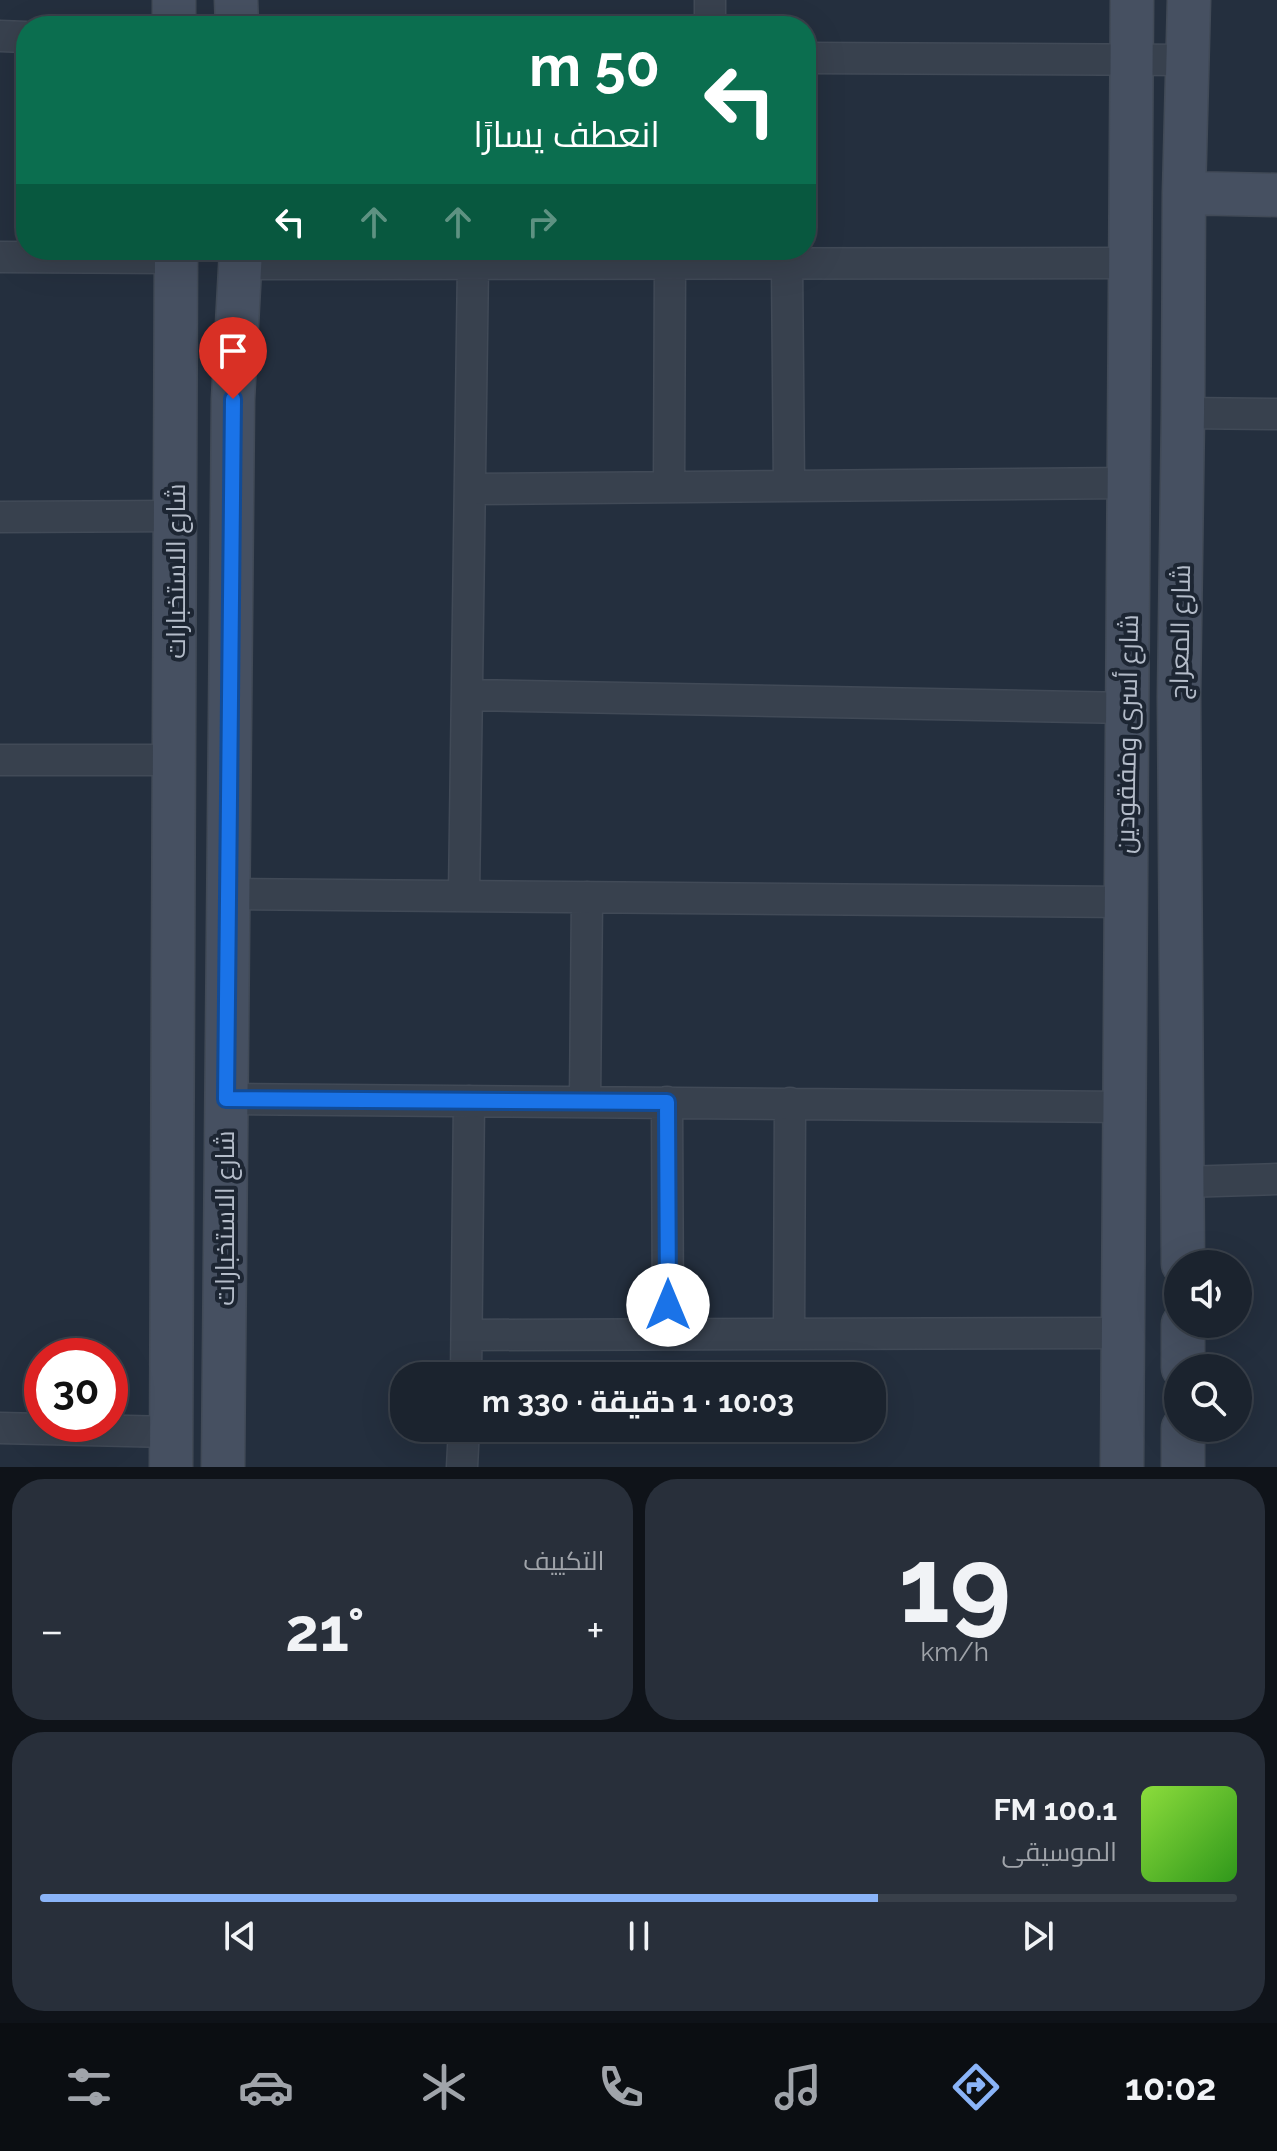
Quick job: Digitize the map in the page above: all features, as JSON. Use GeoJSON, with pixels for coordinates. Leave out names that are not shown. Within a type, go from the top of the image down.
{"type":"FeatureCollection","features":[{"type":"Feature","properties":{"kind":"street","name":"شارع أسرى ومفقودين"},"geometry":{"type":"LineString","coordinates":[[1122,1467],[1132,0]]}},
{"type":"Feature","properties":{"kind":"street","name":"شارع المعراج"},"geometry":{"type":"LineString","coordinates":[[1183,1250],[1179,697],[1189,0]]}},
{"type":"Feature","properties":{"kind":"street"},"geometry":{"type":"LineString","coordinates":[[816,58],[1188,60]]}},
{"type":"Feature","properties":{"kind":"street"},"geometry":{"type":"LineString","coordinates":[[1184,193],[1277,195]]}},
{"type":"Feature","properties":{"kind":"street","name":"شارع الاستخبارات"},"geometry":{"type":"LineString","coordinates":[[171,1450],[176,260]]}},
{"type":"Feature","properties":{"kind":"street","name":"شارع الاستخبارات"},"geometry":{"type":"LineString","coordinates":[[223,1467],[233,399],[241,260]]}},
{"type":"Feature","properties":{"kind":"street"},"geometry":{"type":"LineString","coordinates":[[340,260],[473,264],[541,260]]}},
{"type":"Feature","properties":{"kind":"street"},"geometry":{"type":"LineString","coordinates":[[625,260],[670,264],[1131,263]]}},
{"type":"Feature","properties":{"kind":"street"},"geometry":{"type":"LineString","coordinates":[[464,895],[473,264]]}},
{"type":"Feature","properties":{"kind":"street"},"geometry":{"type":"LineString","coordinates":[[669,487],[670,264]]}},
{"type":"Feature","properties":{"kind":"street"},"geometry":{"type":"LineString","coordinates":[[787,264],[789,486]]}},
{"type":"Feature","properties":{"kind":"street"},"geometry":{"type":"LineString","coordinates":[[176,401],[233,399]]}},
{"type":"Feature","properties":{"kind":"street"},"geometry":{"type":"LineString","coordinates":[[1183,413],[1277,414]]}},
{"type":"Feature","properties":{"kind":"street"},"geometry":{"type":"LineString","coordinates":[[470,489],[1129,483]]}},
{"type":"Feature","properties":{"kind":"street"},"geometry":{"type":"LineString","coordinates":[[0,517],[176,516]]}},
{"type":"Feature","properties":{"kind":"street"},"geometry":{"type":"LineString","coordinates":[[467,695],[1128,708]]}},
{"type":"Feature","properties":{"kind":"street"},"geometry":{"type":"LineString","coordinates":[[0,760],[175,760]]}},
{"type":"Feature","properties":{"kind":"street"},"geometry":{"type":"LineString","coordinates":[[227,894],[1126,902]]}},
{"type":"Feature","properties":{"kind":"street"},"geometry":{"type":"LineString","coordinates":[[585,1102],[587,897]]}},
{"type":"Feature","properties":{"kind":"street"},"geometry":{"type":"LineString","coordinates":[[226,1099],[1125,1107]]}},
{"type":"Feature","properties":{"kind":"street"},"geometry":{"type":"LineString","coordinates":[[467,1362],[469,1101]]}},
{"type":"Feature","properties":{"kind":"street"},"geometry":{"type":"LineString","coordinates":[[667,1102],[668,1334]]}},
{"type":"Feature","properties":{"kind":"street"},"geometry":{"type":"LineString","coordinates":[[789,1334],[790,1103]]}},
{"type":"Feature","properties":{"kind":"street"},"geometry":{"type":"LineString","coordinates":[[1183,1182],[1277,1179]]}},
{"type":"Feature","properties":{"kind":"street"},"geometry":{"type":"LineString","coordinates":[[468,1335],[1123,1333]]}},
{"type":"Feature","properties":{"kind":"street"},"geometry":{"type":"LineString","coordinates":[[0,1428],[171,1450]]}},
{"type":"Feature","properties":{"kind":"street"},"geometry":{"type":"LineString","coordinates":[[462,1467],[463,1442]]}},
{"type":"Feature","properties":{"kind":"street"},"geometry":{"type":"LineString","coordinates":[[1183,1442],[1183,1467]]}},
{"type":"Feature","properties":{"kind":"route"},"geometry":{"type":"LineString","coordinates":[[233,399],[226,1099],[667,1102],[668,1305]]}}]}
